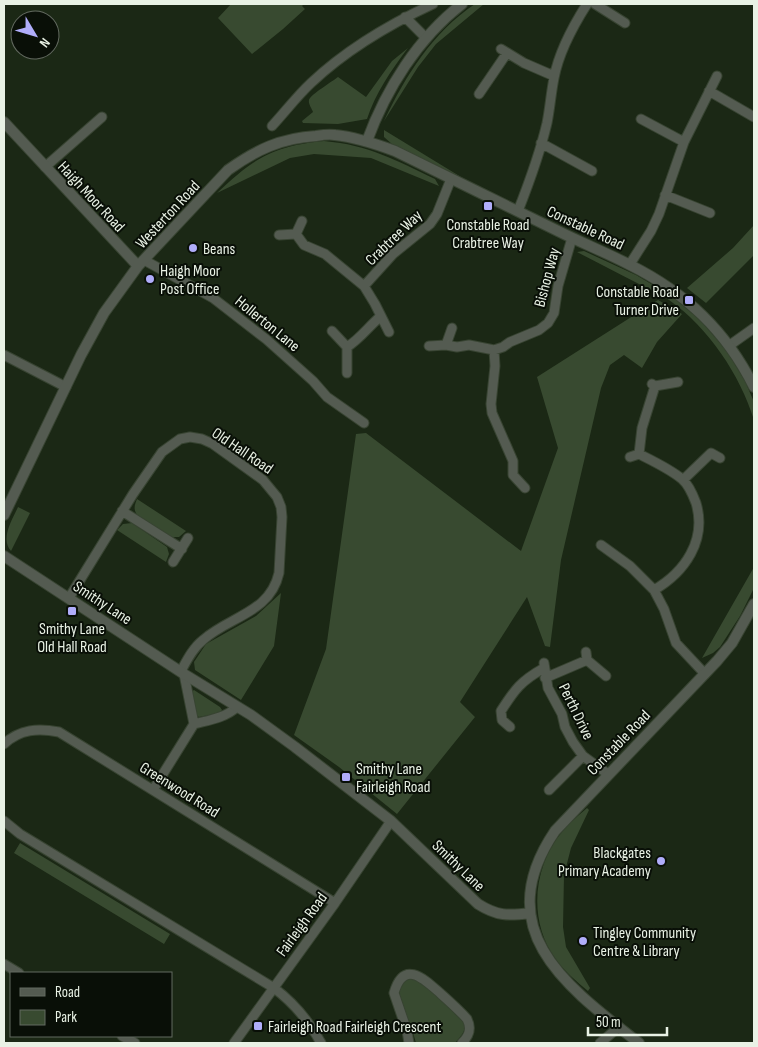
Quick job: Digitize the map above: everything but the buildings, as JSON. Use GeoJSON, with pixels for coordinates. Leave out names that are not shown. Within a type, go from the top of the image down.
{"type":"FeatureCollection","features":[{"type":"Feature","properties":{"kind":"street"},"geometry":{"type":"LineString","coordinates":[[272,126],[311,83],[340,59],[405,17],[433,4]]}},
{"type":"Feature","properties":{"kind":"street"},"geometry":{"type":"LineString","coordinates":[[367,141],[380,110],[408,61],[426,38],[462,4]]}},
{"type":"Feature","properties":{"kind":"street"},"geometry":{"type":"LineString","coordinates":[[518,212],[547,124],[554,76],[575,23],[587,4]]}},
{"type":"Feature","properties":{"kind":"street"},"geometry":{"type":"LineString","coordinates":[[595,4],[625,23]]}},
{"type":"Feature","properties":{"kind":"street"},"geometry":{"type":"LineString","coordinates":[[405,17],[426,38]]}},
{"type":"Feature","properties":{"kind":"street"},"geometry":{"type":"LineString","coordinates":[[478,94],[504,51],[554,76]]}},
{"type":"Feature","properties":{"kind":"street"},"geometry":{"type":"LineString","coordinates":[[630,264],[651,231],[659,214],[684,142],[717,76]]}},
{"type":"Feature","properties":{"kind":"street"},"geometry":{"type":"LineString","coordinates":[[709,91],[754,117]]}},
{"type":"Feature","properties":{"kind":"street","name":"Haigh Moor Road"},"geometry":{"type":"LineString","coordinates":[[45,167],[102,117]]}},
{"type":"Feature","properties":{"kind":"street"},"geometry":{"type":"LineString","coordinates":[[641,119],[684,142]]}},
{"type":"Feature","properties":{"kind":"street","name":"Haigh Moor Road"},"geometry":{"type":"LineString","coordinates":[[4,122],[45,167],[141,263]]}},
{"type":"Feature","properties":{"kind":"street","name":"Westerton Road"},"geometry":{"type":"LineString","coordinates":[[4,515],[104,313],[141,263],[228,170],[244,158],[266,146],[299,137],[335,134],[367,141]]}},
{"type":"Feature","properties":{"kind":"street","name":"Constable Road"},"geometry":{"type":"LineString","coordinates":[[367,141],[395,151],[572,238],[630,264],[656,279],[678,294],[711,323],[730,346],[754,387]]}},
{"type":"Feature","properties":{"kind":"street"},"geometry":{"type":"LineString","coordinates":[[541,143],[592,171]]}},
{"type":"Feature","properties":{"kind":"street","name":"Crabtree Way"},"geometry":{"type":"LineString","coordinates":[[364,286],[393,254],[430,224],[437,214],[451,179]]}},
{"type":"Feature","properties":{"kind":"street"},"geometry":{"type":"LineString","coordinates":[[665,195],[710,213]]}},
{"type":"Feature","properties":{"kind":"street"},"geometry":{"type":"LineString","coordinates":[[296,234],[302,221]]}},
{"type":"Feature","properties":{"kind":"street"},"geometry":{"type":"LineString","coordinates":[[296,234],[304,245],[325,254],[364,286],[389,332]]}},
{"type":"Feature","properties":{"kind":"street"},"geometry":{"type":"LineString","coordinates":[[279,235],[296,234]]}},
{"type":"Feature","properties":{"kind":"street","name":"Bishop Way"},"geometry":{"type":"LineString","coordinates":[[494,350],[538,330],[548,323],[554,313],[562,272],[572,238]]}},
{"type":"Feature","properties":{"kind":"street","name":"Hollerton Lane"},"geometry":{"type":"LineString","coordinates":[[141,263],[213,298],[287,358],[313,381],[327,398],[364,423]]}},
{"type":"Feature","properties":{"kind":"street"},"geometry":{"type":"LineString","coordinates":[[347,347],[360,338],[364,331],[381,316]]}},
{"type":"Feature","properties":{"kind":"street"},"geometry":{"type":"LineString","coordinates":[[446,345],[452,328]]}},
{"type":"Feature","properties":{"kind":"street"},"geometry":{"type":"LineString","coordinates":[[730,346],[754,328]]}},
{"type":"Feature","properties":{"kind":"street"},"geometry":{"type":"LineString","coordinates":[[332,331],[347,347],[347,373]]}},
{"type":"Feature","properties":{"kind":"street"},"geometry":{"type":"LineString","coordinates":[[429,346],[446,345],[457,347],[469,345],[494,350],[495,366],[491,404],[492,413],[513,461],[514,475],[525,488]]}},
{"type":"Feature","properties":{"kind":"street"},"geometry":{"type":"LineString","coordinates":[[4,355],[66,387]]}},
{"type":"Feature","properties":{"kind":"street"},"geometry":{"type":"LineString","coordinates":[[654,590],[668,582],[683,567],[693,551],[698,532],[699,512],[693,495],[683,480],[634,455],[653,384],[678,382]]}},
{"type":"Feature","properties":{"kind":"street","name":"Old Hall Road"},"geometry":{"type":"LineString","coordinates":[[69,598],[122,511],[162,452],[180,438],[190,437],[213,444],[263,480],[277,497],[282,517],[279,573],[274,588],[261,604],[202,640],[193,650],[183,673]]}},
{"type":"Feature","properties":{"kind":"street"},"geometry":{"type":"LineString","coordinates":[[683,480],[710,453],[720,458]]}},
{"type":"Feature","properties":{"kind":"street"},"geometry":{"type":"LineString","coordinates":[[503,473],[514,475]]}},
{"type":"Feature","properties":{"kind":"street"},"geometry":{"type":"LineString","coordinates":[[122,511],[182,549]]}},
{"type":"Feature","properties":{"kind":"street"},"geometry":{"type":"LineString","coordinates":[[173,562],[188,538]]}},
{"type":"Feature","properties":{"kind":"street"},"geometry":{"type":"LineString","coordinates":[[601,545],[630,566],[654,590],[664,609],[676,643],[705,674]]}},
{"type":"Feature","properties":{"kind":"street","name":"Smithy Lane"},"geometry":{"type":"LineString","coordinates":[[4,556],[237,707],[295,747],[391,821],[478,904],[489,911],[501,915],[530,913]]}},
{"type":"Feature","properties":{"kind":"street","name":"Constable Road"},"geometry":{"type":"LineString","coordinates":[[530,913],[532,879],[544,846],[566,818],[705,674],[732,643],[751,618],[754,604]]}},
{"type":"Feature","properties":{"kind":"street","name":"Perth Drive"},"geometry":{"type":"LineString","coordinates":[[510,727],[502,720],[501,711],[517,687],[526,678],[586,656],[606,676]]}},
{"type":"Feature","properties":{"kind":"street","name":"Perth Drive"},"geometry":{"type":"LineString","coordinates":[[544,670],[548,688],[562,714],[565,727],[573,742],[583,756],[608,774]]}},
{"type":"Feature","properties":{"kind":"street"},"geometry":{"type":"LineString","coordinates":[[153,790],[194,724],[183,673]]}},
{"type":"Feature","properties":{"kind":"street"},"geometry":{"type":"LineString","coordinates":[[194,724],[222,717],[237,707]]}},
{"type":"Feature","properties":{"kind":"street","name":"Greenwood Road"},"geometry":{"type":"LineString","coordinates":[[4,744],[10,738],[25,731],[42,728],[59,732],[335,903]]}},
{"type":"Feature","properties":{"kind":"street","name":"Perth Drive"},"geometry":{"type":"LineString","coordinates":[[549,790],[583,756]]}},
{"type":"Feature","properties":{"kind":"street"},"geometry":{"type":"LineString","coordinates":[[4,821],[29,839],[274,988],[296,1007],[310,1024],[321,1043]]}},
{"type":"Feature","properties":{"kind":"street","name":"Fairleigh Road"},"geometry":{"type":"LineString","coordinates":[[234,1043],[335,903],[391,821]]}},
{"type":"Feature","properties":{"kind":"street"},"geometry":{"type":"LineString","coordinates":[[530,913],[539,943],[550,963],[572,988],[639,1043]]}},
{"type":"Feature","properties":{"kind":"street"},"geometry":{"type":"LineString","coordinates":[[4,964],[17,972]]}},
{"type":"Feature","properties":{"kind":"street"},"geometry":{"type":"LineString","coordinates":[[406,1043],[407,1031],[394,993],[400,980],[411,974],[423,978],[467,1019],[470,1025],[470,1032],[462,1043]]}},
{"type":"Feature","properties":{"kind":"street"},"geometry":{"type":"LineString","coordinates":[[600,1043],[618,1027]]}},
{"type":"Feature","properties":{"kind":"street"},"geometry":{"type":"LineString","coordinates":[[124,1037],[135,1043]]}},
{"type":"Feature","properties":{"kind":"green space"},"geometry":{"type":"Polygon","coordinates":[[[231,4],[304,4],[302,6],[305,9],[252,54],[218,18],[231,4]]]}},
{"type":"Feature","properties":{"kind":"green space"},"geometry":{"type":"Polygon","coordinates":[[[475,4],[484,4],[436,44],[418,67],[384,121],[401,87],[422,56],[446,28],[475,4]]]}},
{"type":"Feature","properties":{"kind":"green space"},"geometry":{"type":"Polygon","coordinates":[[[408,48],[384,82],[367,119],[338,124],[303,123],[302,121],[313,112],[310,98],[322,88],[338,77],[366,97],[392,61],[408,48]]]}},
{"type":"Feature","properties":{"kind":"green space"},"geometry":{"type":"Polygon","coordinates":[[[384,130],[461,177],[393,145],[384,137],[384,130]]]}},
{"type":"Feature","properties":{"kind":"green space"},"geometry":{"type":"Polygon","coordinates":[[[324,141],[355,146],[381,154],[435,179],[439,186],[371,158],[314,154],[290,158],[217,193],[254,162],[277,150],[324,141]]]}},
{"type":"Feature","properties":{"kind":"green space"},"geometry":{"type":"Polygon","coordinates":[[[754,225],[754,255],[706,303],[687,288],[733,248],[754,225]]]}},
{"type":"Feature","properties":{"kind":"green space"},"geometry":{"type":"Polygon","coordinates":[[[584,251],[636,275],[670,295],[700,320],[726,350],[745,381],[754,402],[754,420],[732,370],[710,338],[684,311],[666,298],[577,252],[584,251]]]}},
{"type":"Feature","properties":{"kind":"green space"},"geometry":{"type":"Polygon","coordinates":[[[658,300],[682,314],[657,342],[642,368],[624,355],[610,365],[601,388],[561,560],[550,647],[545,646],[527,597],[460,702],[475,717],[397,814],[339,767],[294,735],[326,649],[356,434],[366,433],[521,551],[558,448],[537,377],[658,300]]]}},
{"type":"Feature","properties":{"kind":"green space"},"geometry":{"type":"Polygon","coordinates":[[[137,499],[186,531],[179,537],[171,537],[139,517],[135,508],[137,499]]]}},
{"type":"Feature","properties":{"kind":"green space"},"geometry":{"type":"Polygon","coordinates":[[[18,507],[30,513],[11,551],[8,546],[7,535],[10,523],[18,507]]]}},
{"type":"Feature","properties":{"kind":"green space"},"geometry":{"type":"Polygon","coordinates":[[[132,523],[167,547],[169,554],[166,562],[117,530],[123,524],[132,523]]]}},
{"type":"Feature","properties":{"kind":"green space"},"geometry":{"type":"Polygon","coordinates":[[[754,567],[754,588],[740,616],[720,647],[702,658],[754,567]]]}},
{"type":"Feature","properties":{"kind":"green space"},"geometry":{"type":"Polygon","coordinates":[[[281,593],[274,646],[241,700],[195,670],[194,662],[206,644],[256,616],[281,593]]]}},
{"type":"Feature","properties":{"kind":"green space"},"geometry":{"type":"Polygon","coordinates":[[[194,690],[222,710],[219,713],[197,716],[191,692],[194,690]]]}},
{"type":"Feature","properties":{"kind":"green space"},"geometry":{"type":"Polygon","coordinates":[[[587,808],[589,810],[571,848],[564,875],[563,927],[566,947],[590,988],[588,991],[562,967],[546,943],[538,911],[537,894],[545,861],[552,846],[568,825],[587,808]]]}},
{"type":"Feature","properties":{"kind":"green space"},"geometry":{"type":"Polygon","coordinates":[[[20,843],[170,934],[164,944],[14,853],[20,843]]]}},
{"type":"Feature","properties":{"kind":"green space"},"geometry":{"type":"Polygon","coordinates":[[[412,978],[422,982],[463,1020],[464,1030],[455,1043],[416,1043],[398,994],[403,982],[412,978]]]}},
{"type":"Feature","properties":{"kind":"place","name":"Constable Road Crabtree Way"},"geometry":{"type":"Point","coordinates":[488,206]}},
{"type":"Feature","properties":{"kind":"place","name":"Beans"},"geometry":{"type":"Point","coordinates":[193,248]}},
{"type":"Feature","properties":{"kind":"place","name":"Haigh Moor Post Office"},"geometry":{"type":"Point","coordinates":[150,279]}},
{"type":"Feature","properties":{"kind":"place","name":"Constable Road Turner Drive"},"geometry":{"type":"Point","coordinates":[689,300]}},
{"type":"Feature","properties":{"kind":"place","name":"Smithy Lane Old Hall Road"},"geometry":{"type":"Point","coordinates":[72,611]}},
{"type":"Feature","properties":{"kind":"place","name":"Smithy Lane Fairleigh Road"},"geometry":{"type":"Point","coordinates":[346,777]}},
{"type":"Feature","properties":{"kind":"place","name":"Blackgates Primary Academy"},"geometry":{"type":"Point","coordinates":[661,861]}},
{"type":"Feature","properties":{"kind":"place","name":"Tingley Community Centre & Library"},"geometry":{"type":"Point","coordinates":[583,941]}},
{"type":"Feature","properties":{"kind":"place","name":"Fairleigh Road Fairleigh Crescent"},"geometry":{"type":"Point","coordinates":[258,1026]}}]}
